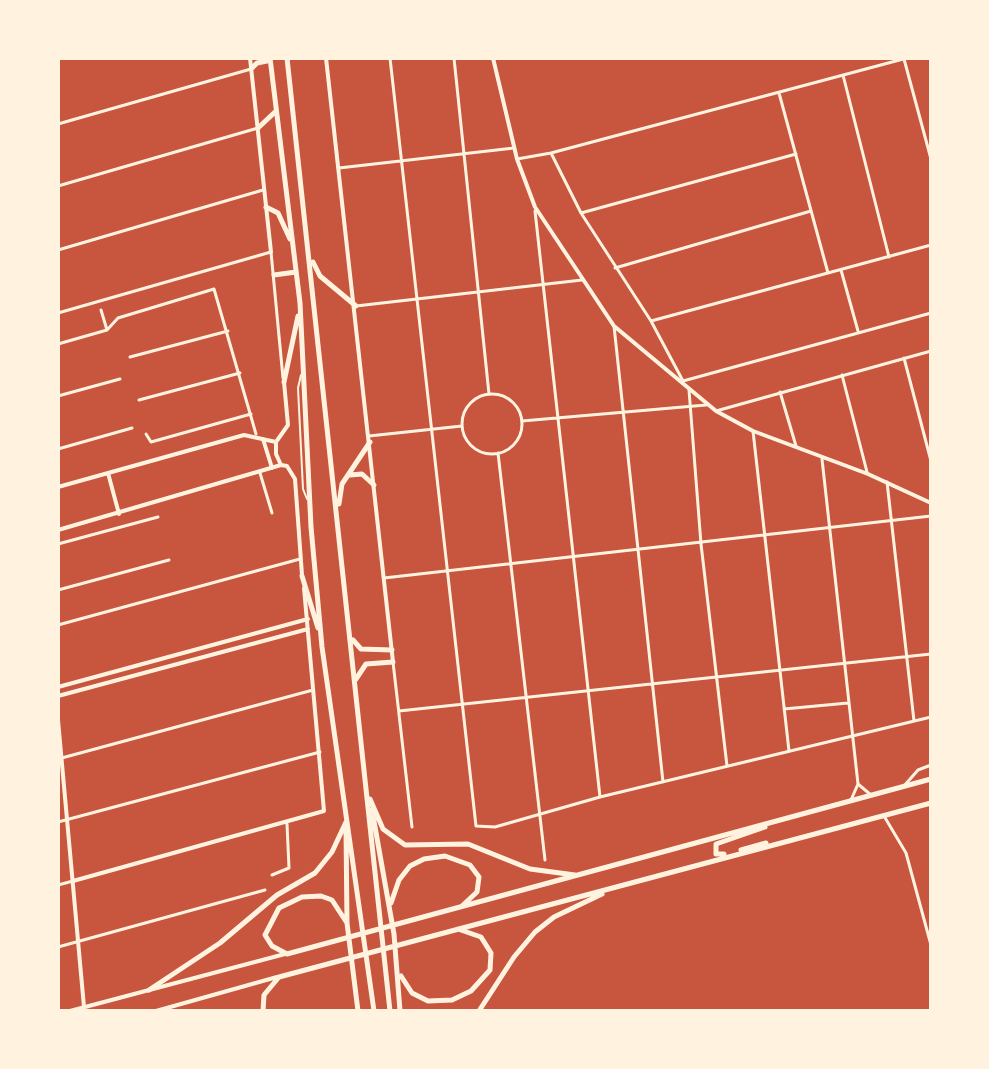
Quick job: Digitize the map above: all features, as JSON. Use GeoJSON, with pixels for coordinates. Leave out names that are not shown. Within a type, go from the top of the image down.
{"type":"FeatureCollection","features":[{"type":"Feature","properties":{"kind":"highway"},"geometry":{"type":"LineString","coordinates":[[287,58],[390,1011]]}},
{"type":"Feature","properties":{"kind":"highway"},"geometry":{"type":"LineString","coordinates":[[251,69],[268,59],[271,68],[300,303],[310,507],[322,647],[374,1011]]}},
{"type":"Feature","properties":{"kind":"highway"},"geometry":{"type":"LineString","coordinates":[[258,128],[276,111]]}},
{"type":"Feature","properties":{"kind":"highway"},"geometry":{"type":"LineString","coordinates":[[266,207],[278,213],[293,246]]}},
{"type":"Feature","properties":{"kind":"highway"},"geometry":{"type":"LineString","coordinates":[[308,247],[320,276],[356,306]]}},
{"type":"Feature","properties":{"kind":"highway"},"geometry":{"type":"LineString","coordinates":[[274,275],[296,272]]}},
{"type":"Feature","properties":{"kind":"highway"},"geometry":{"type":"LineString","coordinates":[[284,382],[300,303]]}},
{"type":"Feature","properties":{"kind":"highway"},"geometry":{"type":"LineString","coordinates":[[337,513],[341,488],[369,439]]}},
{"type":"Feature","properties":{"kind":"highway"},"geometry":{"type":"LineString","coordinates":[[349,475],[362,474],[374,485]]}},
{"type":"Feature","properties":{"kind":"highway"},"geometry":{"type":"LineString","coordinates":[[302,576],[322,647]]}},
{"type":"Feature","properties":{"kind":"highway"},"geometry":{"type":"LineString","coordinates":[[351,636],[361,649],[392,650]]}},
{"type":"Feature","properties":{"kind":"highway"},"geometry":{"type":"LineString","coordinates":[[355,680],[366,664],[393,662]]}},
{"type":"Feature","properties":{"kind":"highway"},"geometry":{"type":"LineString","coordinates":[[347,923],[337,905],[321,896],[288,902],[270,919],[265,935],[272,946],[287,954],[931,779]]}},
{"type":"Feature","properties":{"kind":"highway"},"geometry":{"type":"LineString","coordinates":[[369,798],[387,835],[405,845],[468,844],[530,869],[580,875]]}},
{"type":"Feature","properties":{"kind":"highway"},"geometry":{"type":"LineString","coordinates":[[369,798],[400,974],[400,1011]]}},
{"type":"Feature","properties":{"kind":"highway"},"geometry":{"type":"LineString","coordinates":[[263,1011],[264,995],[279,977],[931,803]]}},
{"type":"Feature","properties":{"kind":"highway"},"geometry":{"type":"LineString","coordinates":[[346,820],[347,923],[355,1011]]}},
{"type":"Feature","properties":{"kind":"highway"},"geometry":{"type":"LineString","coordinates":[[149,990],[220,943],[277,895],[321,868],[346,820]]}},
{"type":"Feature","properties":{"kind":"highway"},"geometry":{"type":"LineString","coordinates":[[768,823],[759,830],[720,841],[715,852],[721,855],[777,843]]}},
{"type":"Feature","properties":{"kind":"highway"},"geometry":{"type":"LineString","coordinates":[[390,908],[396,886],[406,869],[424,859],[445,856],[470,865],[479,877],[477,892],[459,908]]}},
{"type":"Feature","properties":{"kind":"highway"},"geometry":{"type":"LineString","coordinates":[[479,1011],[514,957],[535,932],[554,917],[616,887]]}},
{"type":"Feature","properties":{"kind":"highway"},"geometry":{"type":"LineString","coordinates":[[400,974],[412,993],[428,1001],[452,1000],[471,991],[490,970],[491,953],[481,937],[457,929]]}},
{"type":"Feature","properties":{"kind":"street"},"geometry":{"type":"LineString","coordinates":[[250,58],[288,425],[276,442],[276,454],[281,465]]}},
{"type":"Feature","properties":{"kind":"street"},"geometry":{"type":"LineString","coordinates":[[326,58],[412,827]]}},
{"type":"Feature","properties":{"kind":"street"},"geometry":{"type":"LineString","coordinates":[[390,58],[476,826],[489,828],[600,797],[931,717]]}},
{"type":"Feature","properties":{"kind":"street"},"geometry":{"type":"LineString","coordinates":[[454,58],[481,292],[489,394]]}},
{"type":"Feature","properties":{"kind":"street"},"geometry":{"type":"LineString","coordinates":[[493,58],[517,159],[535,207],[614,326],[683,381]]}},
{"type":"Feature","properties":{"kind":"street"},"geometry":{"type":"LineString","coordinates":[[517,159],[551,153],[906,58],[931,159]]}},
{"type":"Feature","properties":{"kind":"street"},"geometry":{"type":"LineString","coordinates":[[58,124],[251,69]]}},
{"type":"Feature","properties":{"kind":"street"},"geometry":{"type":"LineString","coordinates":[[843,75],[889,257]]}},
{"type":"Feature","properties":{"kind":"street"},"geometry":{"type":"LineString","coordinates":[[779,93],[828,273]]}},
{"type":"Feature","properties":{"kind":"street"},"geometry":{"type":"LineString","coordinates":[[58,186],[258,128]]}},
{"type":"Feature","properties":{"kind":"street"},"geometry":{"type":"LineString","coordinates":[[337,168],[514,148]]}},
{"type":"Feature","properties":{"kind":"street"},"geometry":{"type":"LineString","coordinates":[[551,153],[581,213],[614,269],[651,321],[689,390],[706,405],[753,431],[868,474],[931,503]]}},
{"type":"Feature","properties":{"kind":"street"},"geometry":{"type":"LineString","coordinates":[[581,213],[796,154]]}},
{"type":"Feature","properties":{"kind":"street"},"geometry":{"type":"LineString","coordinates":[[58,250],[263,190]]}},
{"type":"Feature","properties":{"kind":"street"},"geometry":{"type":"LineString","coordinates":[[535,207],[600,797]]}},
{"type":"Feature","properties":{"kind":"street"},"geometry":{"type":"LineString","coordinates":[[614,269],[811,211]]}},
{"type":"Feature","properties":{"kind":"street"},"geometry":{"type":"LineString","coordinates":[[651,321],[931,245]]}},
{"type":"Feature","properties":{"kind":"street"},"geometry":{"type":"LineString","coordinates":[[58,313],[271,252]]}},
{"type":"Feature","properties":{"kind":"street"},"geometry":{"type":"LineString","coordinates":[[841,270],[858,333]]}},
{"type":"Feature","properties":{"kind":"street"},"geometry":{"type":"LineString","coordinates":[[356,306],[582,280]]}},
{"type":"Feature","properties":{"kind":"street"},"geometry":{"type":"LineString","coordinates":[[58,344],[107,330],[118,318],[214,289],[256,434],[276,442]]}},
{"type":"Feature","properties":{"kind":"street"},"geometry":{"type":"LineString","coordinates":[[101,310],[107,330]]}},
{"type":"Feature","properties":{"kind":"street"},"geometry":{"type":"LineString","coordinates":[[683,381],[931,313]]}},
{"type":"Feature","properties":{"kind":"street"},"geometry":{"type":"LineString","coordinates":[[614,326],[663,782]]}},
{"type":"Feature","properties":{"kind":"street"},"geometry":{"type":"LineString","coordinates":[[130,357],[228,331]]}},
{"type":"Feature","properties":{"kind":"street"},"geometry":{"type":"LineString","coordinates":[[716,411],[931,351]]}},
{"type":"Feature","properties":{"kind":"street"},"geometry":{"type":"LineString","coordinates":[[904,358],[931,461]]}},
{"type":"Feature","properties":{"kind":"street"},"geometry":{"type":"LineString","coordinates":[[139,400],[240,373]]}},
{"type":"Feature","properties":{"kind":"street"},"geometry":{"type":"LineString","coordinates":[[842,375],[868,474]]}},
{"type":"Feature","properties":{"kind":"street"},"geometry":{"type":"LineString","coordinates":[[58,396],[120,379]]}},
{"type":"Feature","properties":{"kind":"street"},"geometry":{"type":"LineString","coordinates":[[689,390],[687,407],[727,766]]}},
{"type":"Feature","properties":{"kind":"street"},"geometry":{"type":"LineString","coordinates":[[780,392],[796,448]]}},
{"type":"Feature","properties":{"kind":"street"},"geometry":{"type":"LineString","coordinates":[[489,394],[507,398],[515,404],[522,421],[513,445],[498,453],[488,453],[470,444],[462,426],[472,401],[489,394]]}},
{"type":"Feature","properties":{"kind":"street"},"geometry":{"type":"LineString","coordinates":[[522,421],[706,405]]}},
{"type":"Feature","properties":{"kind":"street"},"geometry":{"type":"LineString","coordinates":[[146,434],[151,442],[251,414]]}},
{"type":"Feature","properties":{"kind":"street"},"geometry":{"type":"LineString","coordinates":[[369,439],[462,426]]}},
{"type":"Feature","properties":{"kind":"street"},"geometry":{"type":"LineString","coordinates":[[58,449],[132,428]]}},
{"type":"Feature","properties":{"kind":"street"},"geometry":{"type":"LineString","coordinates":[[753,431],[789,751]]}},
{"type":"Feature","properties":{"kind":"street"},"geometry":{"type":"LineString","coordinates":[[58,487],[256,434]]}},
{"type":"Feature","properties":{"kind":"street"},"geometry":{"type":"LineString","coordinates":[[263,439],[272,468]]}},
{"type":"Feature","properties":{"kind":"street"},"geometry":{"type":"LineString","coordinates":[[498,453],[537,815],[545,860]]}},
{"type":"Feature","properties":{"kind":"street"},"geometry":{"type":"LineString","coordinates":[[822,459],[858,784],[851,800]]}},
{"type":"Feature","properties":{"kind":"street"},"geometry":{"type":"LineString","coordinates":[[58,530],[281,465],[287,466],[295,479],[325,809],[287,824],[58,885]]}},
{"type":"Feature","properties":{"kind":"street"},"geometry":{"type":"LineString","coordinates":[[108,473],[119,514]]}},
{"type":"Feature","properties":{"kind":"street"},"geometry":{"type":"LineString","coordinates":[[260,473],[272,513]]}},
{"type":"Feature","properties":{"kind":"street"},"geometry":{"type":"LineString","coordinates":[[887,482],[914,721]]}},
{"type":"Feature","properties":{"kind":"street"},"geometry":{"type":"LineString","coordinates":[[384,578],[931,516]]}},
{"type":"Feature","properties":{"kind":"street"},"geometry":{"type":"LineString","coordinates":[[58,544],[158,517]]}},
{"type":"Feature","properties":{"kind":"street"},"geometry":{"type":"LineString","coordinates":[[58,625],[300,559]]}},
{"type":"Feature","properties":{"kind":"street"},"geometry":{"type":"LineString","coordinates":[[58,590],[169,560]]}},
{"type":"Feature","properties":{"kind":"street"},"geometry":{"type":"LineString","coordinates":[[58,687],[308,619]]}},
{"type":"Feature","properties":{"kind":"street"},"geometry":{"type":"LineString","coordinates":[[58,696],[308,629]]}},
{"type":"Feature","properties":{"kind":"street"},"geometry":{"type":"LineString","coordinates":[[177,654],[179,662]]}},
{"type":"Feature","properties":{"kind":"street"},"geometry":{"type":"LineString","coordinates":[[399,711],[931,654]]}},
{"type":"Feature","properties":{"kind":"street"},"geometry":{"type":"LineString","coordinates":[[60,758],[313,690]]}},
{"type":"Feature","properties":{"kind":"street"},"geometry":{"type":"LineString","coordinates":[[784,709],[848,703]]}},
{"type":"Feature","properties":{"kind":"street"},"geometry":{"type":"LineString","coordinates":[[58,720],[84,1007]]}},
{"type":"Feature","properties":{"kind":"street"},"geometry":{"type":"LineString","coordinates":[[58,822],[320,752]]}},
{"type":"Feature","properties":{"kind":"street"},"geometry":{"type":"LineString","coordinates":[[904,786],[918,770],[931,765]]}},
{"type":"Feature","properties":{"kind":"street"},"geometry":{"type":"LineString","coordinates":[[858,784],[871,795]]}},
{"type":"Feature","properties":{"kind":"street"},"geometry":{"type":"LineString","coordinates":[[884,816],[906,853],[931,945]]}},
{"type":"Feature","properties":{"kind":"street"},"geometry":{"type":"LineString","coordinates":[[272,875],[289,868],[287,824]]}},
{"type":"Feature","properties":{"kind":"street"},"geometry":{"type":"LineString","coordinates":[[58,947],[265,890]]}},
{"type":"Feature","properties":{"kind":"street"},"geometry":{"type":"LineString","coordinates":[[70,1011],[287,954]]}},
{"type":"Feature","properties":{"kind":"street"},"geometry":{"type":"LineString","coordinates":[[156,1011],[279,977]]}},
{"type":"Feature","properties":{"kind":"lane"},"geometry":{"type":"LineString","coordinates":[[412,827],[413,833]]}}]}
